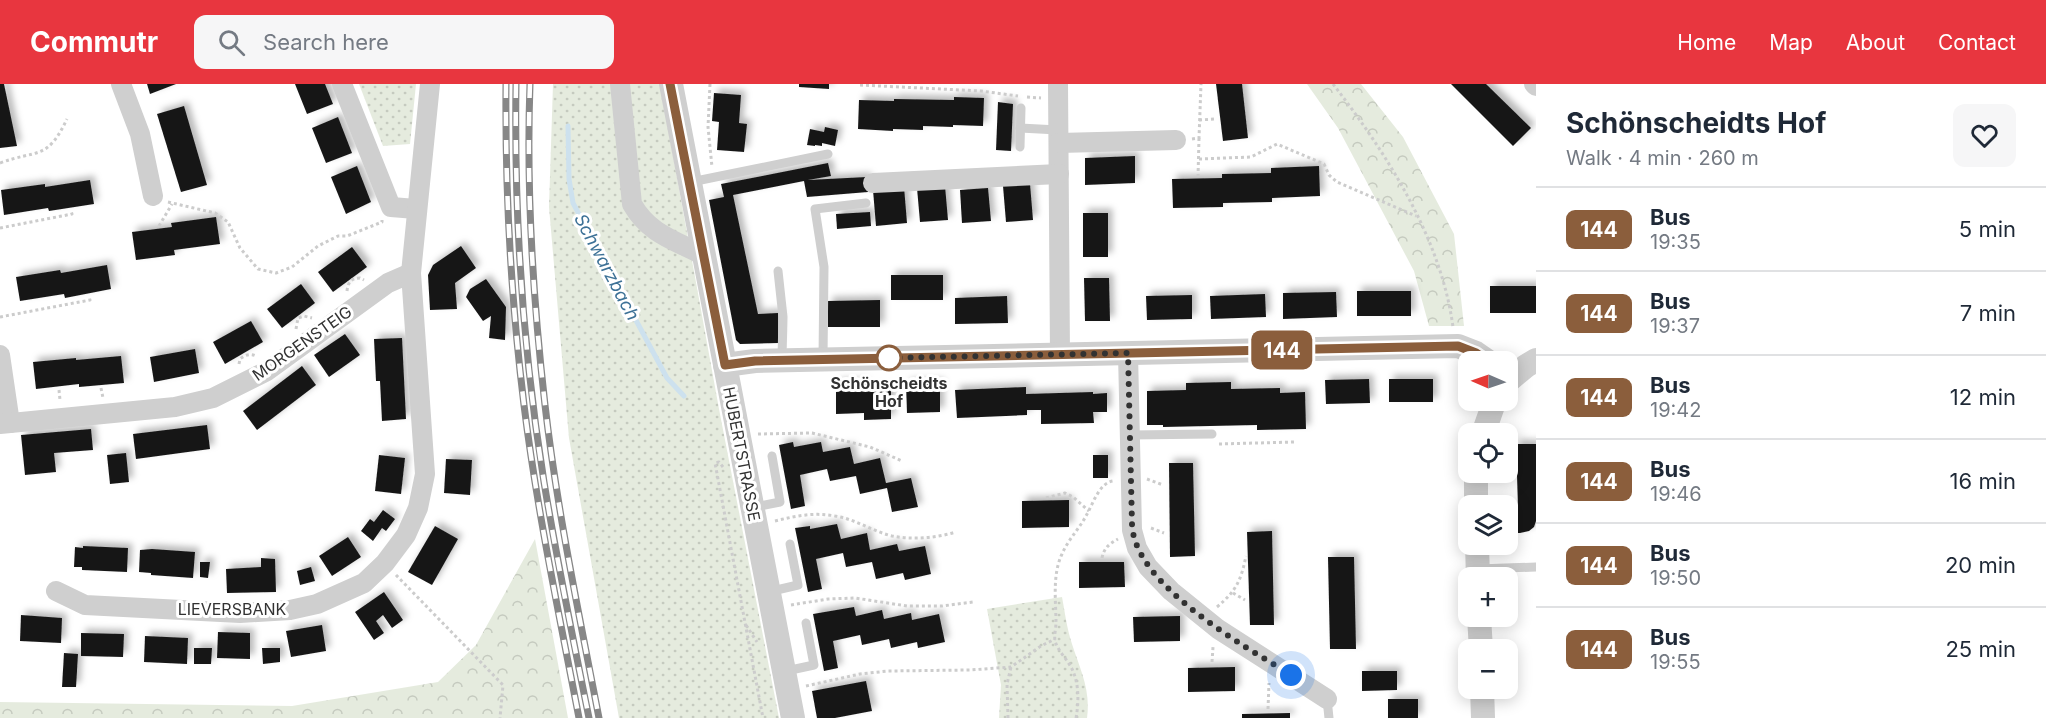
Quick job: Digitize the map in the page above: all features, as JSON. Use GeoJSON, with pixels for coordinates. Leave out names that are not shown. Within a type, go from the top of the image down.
{"type":"FeatureCollection","features":[{"type":"Feature","properties":{"kind":"street"},"geometry":{"type":"LineString","coordinates":[[122,84],[140,134],[153,195]]}},
{"type":"Feature","properties":{"kind":"street"},"geometry":{"type":"LineString","coordinates":[[342,84],[391,207],[416,208]]}},
{"type":"Feature","properties":{"kind":"street"},"geometry":{"type":"LineString","coordinates":[[411,273],[430,84]]}},
{"type":"Feature","properties":{"kind":"street"},"geometry":{"type":"LineString","coordinates":[[620,84],[632,204],[641,220],[658,232],[703,255]]}},
{"type":"Feature","properties":{"kind":"street","name":"HUBERTSTRASSE"},"geometry":{"type":"LineString","coordinates":[[670,84],[793,718]]}},
{"type":"Feature","properties":{"kind":"street"},"geometry":{"type":"LineString","coordinates":[[1058,91],[1060,355]]}},
{"type":"Feature","properties":{"kind":"street"},"geometry":{"type":"LineString","coordinates":[[1059,137],[1176,140]]}},
{"type":"Feature","properties":{"kind":"street"},"geometry":{"type":"LineString","coordinates":[[873,183],[1059,174]]}},
{"type":"Feature","properties":{"kind":"street","name":"MORGENSTEIG"},"geometry":{"type":"LineString","coordinates":[[5,424],[175,406],[213,398],[267,371],[382,287],[411,273]]}},
{"type":"Feature","properties":{"kind":"street","name":"LIEVERSBANK"},"geometry":{"type":"LineString","coordinates":[[56,591],[85,605],[240,613],[290,610],[317,604],[364,583],[385,563],[406,535],[418,508],[425,474],[411,273]]}},
{"type":"Feature","properties":{"kind":"street"},"geometry":{"type":"LineString","coordinates":[[725,365],[782,360],[1458,346],[1471,351]]}},
{"type":"Feature","properties":{"kind":"street"},"geometry":{"type":"LineString","coordinates":[[1128,353],[1132,530],[1137,548],[1148,567],[1171,591],[1206,619],[1273,664],[1328,709]]}},
{"type":"Feature","properties":{"kind":"street"},"geometry":{"type":"LineString","coordinates":[[0,355],[5,424]]}},
{"type":"Feature","properties":{"kind":"street"},"geometry":{"type":"LineString","coordinates":[[1518,373],[1536,360]]}},
{"type":"Feature","properties":{"kind":"street"},"geometry":{"type":"LineString","coordinates":[[1482,699],[1483,718]]}},
{"type":"Feature","properties":{"kind":"lane"},"geometry":{"type":"LineString","coordinates":[[1020,147],[1021,108]]}},
{"type":"Feature","properties":{"kind":"lane"},"geometry":{"type":"LineString","coordinates":[[1020,128],[1059,137]]}},
{"type":"Feature","properties":{"kind":"lane"},"geometry":{"type":"LineString","coordinates":[[689,183],[828,154]]}},
{"type":"Feature","properties":{"kind":"lane"},"geometry":{"type":"LineString","coordinates":[[823,360],[824,267],[815,209],[866,202]]}},
{"type":"Feature","properties":{"kind":"lane"},"geometry":{"type":"LineString","coordinates":[[778,271],[783,317],[782,360]]}},
{"type":"Feature","properties":{"kind":"lane"},"geometry":{"type":"LineString","coordinates":[[1130,435],[1212,434]]}},
{"type":"Feature","properties":{"kind":"lane"},"geometry":{"type":"LineString","coordinates":[[752,506],[780,502],[772,456]]}},
{"type":"Feature","properties":{"kind":"lane"},"geometry":{"type":"LineString","coordinates":[[770,600],[798,585],[790,544]]}},
{"type":"Feature","properties":{"kind":"lane"},"geometry":{"type":"LineString","coordinates":[[1518,569],[1536,567]]}},
{"type":"Feature","properties":{"kind":"lane"},"geometry":{"type":"LineString","coordinates":[[786,681],[814,665],[806,623]]}},
{"type":"Feature","properties":{"kind":"path"},"geometry":{"type":"LineString","coordinates":[[710,84],[708,127],[712,178]]}},
{"type":"Feature","properties":{"kind":"path"},"geometry":{"type":"LineString","coordinates":[[1198,177],[1201,84]]}},
{"type":"Feature","properties":{"kind":"path"},"geometry":{"type":"LineString","coordinates":[[1333,84],[1405,191],[1430,246],[1444,286],[1453,329]]}},
{"type":"Feature","properties":{"kind":"path"},"geometry":{"type":"LineString","coordinates":[[860,85],[981,91],[1034,98],[1058,91]]}},
{"type":"Feature","properties":{"kind":"path"},"geometry":{"type":"LineString","coordinates":[[0,163],[47,149],[58,138],[67,119]]}},
{"type":"Feature","properties":{"kind":"path"},"geometry":{"type":"LineString","coordinates":[[1199,120],[1215,119]]}},
{"type":"Feature","properties":{"kind":"path"},"geometry":{"type":"LineString","coordinates":[[1176,140],[1198,138]]}},
{"type":"Feature","properties":{"kind":"path"},"geometry":{"type":"LineString","coordinates":[[1199,159],[1251,157],[1277,144],[1324,164],[1329,175],[1337,182],[1417,217]]}},
{"type":"Feature","properties":{"kind":"path"},"geometry":{"type":"LineString","coordinates":[[153,195],[172,204],[215,213],[228,222],[240,248],[258,269],[276,273],[292,267],[318,246],[338,236],[347,236],[382,222],[379,212],[391,207]]}},
{"type":"Feature","properties":{"kind":"path"},"geometry":{"type":"LineString","coordinates":[[159,226],[172,204]]}},
{"type":"Feature","properties":{"kind":"path"},"geometry":{"type":"LineString","coordinates":[[0,228],[72,214],[71,211]]}},
{"type":"Feature","properties":{"kind":"path"},"geometry":{"type":"LineString","coordinates":[[27,218],[28,223]]}},
{"type":"Feature","properties":{"kind":"path"},"geometry":{"type":"LineString","coordinates":[[0,317],[90,300],[89,297]]}},
{"type":"Feature","properties":{"kind":"path"},"geometry":{"type":"LineString","coordinates":[[44,303],[45,308]]}},
{"type":"Feature","properties":{"kind":"path"},"geometry":{"type":"LineString","coordinates":[[738,434],[812,434],[870,447],[902,461]]}},
{"type":"Feature","properties":{"kind":"path"},"geometry":{"type":"LineString","coordinates":[[1212,434],[1216,444],[1294,442]]}},
{"type":"Feature","properties":{"kind":"path"},"geometry":{"type":"LineString","coordinates":[[763,718],[715,463],[719,462],[732,484],[752,506],[797,515],[836,516],[891,536],[924,538],[956,532]]}},
{"type":"Feature","properties":{"kind":"path"},"geometry":{"type":"LineString","coordinates":[[1076,718],[1079,702],[1072,670],[1055,639],[1054,602],[1060,557],[1106,483],[1131,481]]}},
{"type":"Feature","properties":{"kind":"path"},"geometry":{"type":"LineString","coordinates":[[1046,498],[1065,493],[1089,511]]}},
{"type":"Feature","properties":{"kind":"path"},"geometry":{"type":"LineString","coordinates":[[1102,558],[1109,543],[1132,530]]}},
{"type":"Feature","properties":{"kind":"path"},"geometry":{"type":"LineString","coordinates":[[1206,619],[1233,593],[1242,578],[1246,556]]}},
{"type":"Feature","properties":{"kind":"path"},"geometry":{"type":"LineString","coordinates":[[385,563],[503,685],[500,718]]}},
{"type":"Feature","properties":{"kind":"path"},"geometry":{"type":"LineString","coordinates":[[1233,593],[1245,600]]}},
{"type":"Feature","properties":{"kind":"path"},"geometry":{"type":"LineString","coordinates":[[770,600],[855,598],[916,606],[974,602]]}},
{"type":"Feature","properties":{"kind":"path"},"geometry":{"type":"LineString","coordinates":[[786,681],[888,671],[1011,667],[1055,639]]}},
{"type":"Feature","properties":{"kind":"path"},"geometry":{"type":"LineString","coordinates":[[1268,709],[1269,670],[1273,664]]}},
{"type":"Feature","properties":{"kind":"path"},"geometry":{"type":"LineString","coordinates":[[1008,718],[1007,684],[1011,667]]}},
{"type":"Feature","properties":{"kind":"green space"},"geometry":{"type":"Polygon","coordinates":[[[359,84],[416,84],[410,144],[383,146],[359,84]]]}},
{"type":"Feature","properties":{"kind":"green space"},"geometry":{"type":"Polygon","coordinates":[[[553,84],[660,84],[719,409],[779,718],[619,718],[569,438],[549,207],[553,84]]]}},
{"type":"Feature","properties":{"kind":"green space"},"geometry":{"type":"Polygon","coordinates":[[[1307,84],[1361,84],[1403,137],[1454,234],[1464,326],[1429,326],[1414,271],[1338,128],[1307,84]]]}},
{"type":"Feature","properties":{"kind":"green space"},"geometry":{"type":"Polygon","coordinates":[[[535,539],[568,718],[0,718],[0,702],[292,706],[438,682],[476,645],[535,539]]]}},
{"type":"Feature","properties":{"kind":"green space"},"geometry":{"type":"Polygon","coordinates":[[[1062,597],[1070,638],[1086,689],[1087,718],[999,718],[1001,685],[987,609],[1062,597]]]}},
{"type":"Feature","properties":{"kind":"building"},"geometry":{"type":"Polygon","coordinates":[[[0,84],[4,84],[17,146],[0,148],[0,84]]]}},
{"type":"Feature","properties":{"kind":"building"},"geometry":{"type":"Polygon","coordinates":[[[147,84],[176,84],[150,94],[147,84]]]}},
{"type":"Feature","properties":{"kind":"building"},"geometry":{"type":"Polygon","coordinates":[[[295,84],[325,84],[333,104],[307,114],[295,84]]]}},
{"type":"Feature","properties":{"kind":"building"},"geometry":{"type":"Polygon","coordinates":[[[799,84],[829,84],[829,89],[799,87],[799,84]]]}},
{"type":"Feature","properties":{"kind":"building"},"geometry":{"type":"Polygon","coordinates":[[[1216,84],[1242,84],[1248,138],[1223,141],[1216,84]]]}},
{"type":"Feature","properties":{"kind":"building"},"geometry":{"type":"Polygon","coordinates":[[[1451,84],[1486,84],[1531,128],[1513,146],[1451,84]]]}},
{"type":"Feature","properties":{"kind":"building"},"geometry":{"type":"Polygon","coordinates":[[[714,93],[741,95],[739,123],[747,124],[744,152],[717,150],[719,122],[712,121],[714,93]]]}},
{"type":"Feature","properties":{"kind":"building"},"geometry":{"type":"Polygon","coordinates":[[[954,97],[984,98],[983,126],[923,126],[923,130],[893,129],[893,131],[858,129],[859,100],[954,100],[954,97]]]}},
{"type":"Feature","properties":{"kind":"building"},"geometry":{"type":"Polygon","coordinates":[[[998,102],[1013,104],[1011,151],[996,150],[998,102]]]}},
{"type":"Feature","properties":{"kind":"building"},"geometry":{"type":"Polygon","coordinates":[[[184,106],[207,185],[181,192],[157,114],[184,106]]]}},
{"type":"Feature","properties":{"kind":"building"},"geometry":{"type":"Polygon","coordinates":[[[338,117],[352,153],[326,163],[312,128],[338,117]]]}},
{"type":"Feature","properties":{"kind":"building"},"geometry":{"type":"Polygon","coordinates":[[[825,127],[838,130],[835,146],[822,143],[822,146],[807,145],[810,129],[824,132],[825,127]]]}},
{"type":"Feature","properties":{"kind":"building"},"geometry":{"type":"Polygon","coordinates":[[[1135,156],[1135,183],[1085,185],[1085,158],[1135,156]]]}},
{"type":"Feature","properties":{"kind":"building"},"geometry":{"type":"Polygon","coordinates":[[[828,163],[831,176],[808,180],[867,177],[868,192],[807,197],[804,181],[733,195],[758,314],[778,313],[778,343],[740,344],[736,340],[709,200],[724,197],[721,184],[828,163]]]}},
{"type":"Feature","properties":{"kind":"building"},"geometry":{"type":"Polygon","coordinates":[[[357,166],[371,202],[346,214],[331,177],[357,166]]]}},
{"type":"Feature","properties":{"kind":"building"},"geometry":{"type":"Polygon","coordinates":[[[1319,166],[1320,196],[1272,198],[1272,202],[1223,203],[1223,207],[1173,208],[1172,179],[1222,178],[1222,174],[1271,173],[1271,168],[1319,166]]]}},
{"type":"Feature","properties":{"kind":"building"},"geometry":{"type":"Polygon","coordinates":[[[90,180],[94,204],[4,215],[1,190],[45,184],[45,187],[90,180]]]}},
{"type":"Feature","properties":{"kind":"building"},"geometry":{"type":"Polygon","coordinates":[[[1030,184],[1033,220],[1006,222],[1003,186],[1030,184]]]}},
{"type":"Feature","properties":{"kind":"building"},"geometry":{"type":"Polygon","coordinates":[[[945,186],[948,220],[920,222],[917,188],[945,186]]]}},
{"type":"Feature","properties":{"kind":"building"},"geometry":{"type":"Polygon","coordinates":[[[904,187],[907,223],[876,226],[873,190],[904,187]]]}},
{"type":"Feature","properties":{"kind":"building"},"geometry":{"type":"Polygon","coordinates":[[[988,188],[991,221],[962,223],[960,190],[988,188]]]}},
{"type":"Feature","properties":{"kind":"building"},"geometry":{"type":"Polygon","coordinates":[[[870,212],[871,226],[837,229],[836,214],[870,212]]]}},
{"type":"Feature","properties":{"kind":"building"},"geometry":{"type":"Polygon","coordinates":[[[1083,213],[1108,213],[1108,257],[1083,257],[1083,213]]]}},
{"type":"Feature","properties":{"kind":"building"},"geometry":{"type":"Polygon","coordinates":[[[216,217],[220,244],[174,250],[175,255],[136,260],[132,232],[172,227],[171,223],[216,217]]]}},
{"type":"Feature","properties":{"kind":"building"},"geometry":{"type":"Polygon","coordinates":[[[461,246],[476,268],[455,283],[457,309],[430,310],[428,275],[433,265],[461,246]]]}},
{"type":"Feature","properties":{"kind":"building"},"geometry":{"type":"Polygon","coordinates":[[[352,247],[367,267],[333,292],[318,272],[352,247]]]}},
{"type":"Feature","properties":{"kind":"building"},"geometry":{"type":"Polygon","coordinates":[[[107,265],[111,289],[65,298],[64,294],[20,301],[16,277],[60,270],[61,273],[107,265]]]}},
{"type":"Feature","properties":{"kind":"building"},"geometry":{"type":"Polygon","coordinates":[[[891,275],[943,275],[943,300],[891,300],[891,275]]]}},
{"type":"Feature","properties":{"kind":"building"},"geometry":{"type":"Polygon","coordinates":[[[1084,278],[1109,278],[1110,321],[1085,321],[1084,278]]]}},
{"type":"Feature","properties":{"kind":"building"},"geometry":{"type":"Polygon","coordinates":[[[486,279],[506,307],[505,340],[489,338],[491,316],[483,321],[466,297],[470,289],[486,279]]]}},
{"type":"Feature","properties":{"kind":"building"},"geometry":{"type":"Polygon","coordinates":[[[301,284],[315,303],[282,328],[267,309],[301,284]]]}},
{"type":"Feature","properties":{"kind":"building"},"geometry":{"type":"Polygon","coordinates":[[[1490,286],[1536,286],[1536,313],[1490,313],[1490,286]]]}},
{"type":"Feature","properties":{"kind":"building"},"geometry":{"type":"Polygon","coordinates":[[[1357,291],[1411,291],[1411,316],[1357,316],[1357,291]]]}},
{"type":"Feature","properties":{"kind":"building"},"geometry":{"type":"Polygon","coordinates":[[[1336,292],[1337,317],[1283,319],[1283,293],[1336,292]]]}},
{"type":"Feature","properties":{"kind":"building"},"geometry":{"type":"Polygon","coordinates":[[[1265,294],[1266,317],[1211,319],[1210,296],[1265,294]]]}},
{"type":"Feature","properties":{"kind":"building"},"geometry":{"type":"Polygon","coordinates":[[[1192,295],[1192,319],[1147,320],[1146,296],[1192,295]]]}},
{"type":"Feature","properties":{"kind":"building"},"geometry":{"type":"Polygon","coordinates":[[[1007,296],[1008,323],[955,324],[955,298],[1007,296]]]}},
{"type":"Feature","properties":{"kind":"building"},"geometry":{"type":"Polygon","coordinates":[[[880,300],[880,327],[828,327],[828,301],[880,300]]]}},
{"type":"Feature","properties":{"kind":"building"},"geometry":{"type":"Polygon","coordinates":[[[251,321],[263,342],[225,364],[213,342],[251,321]]]}},
{"type":"Feature","properties":{"kind":"building"},"geometry":{"type":"Polygon","coordinates":[[[345,334],[360,355],[329,377],[314,355],[345,334]]]}},
{"type":"Feature","properties":{"kind":"building"},"geometry":{"type":"Polygon","coordinates":[[[402,338],[406,419],[382,421],[380,381],[376,381],[374,339],[402,338]]]}},
{"type":"Feature","properties":{"kind":"building"},"geometry":{"type":"Polygon","coordinates":[[[195,349],[199,373],[154,382],[150,357],[195,349]]]}},
{"type":"Feature","properties":{"kind":"building"},"geometry":{"type":"Polygon","coordinates":[[[121,356],[124,383],[79,387],[79,384],[36,389],[33,362],[121,356]]]}},
{"type":"Feature","properties":{"kind":"building"},"geometry":{"type":"Polygon","coordinates":[[[302,366],[316,385],[257,430],[243,411],[302,366]]]}},
{"type":"Feature","properties":{"kind":"building"},"geometry":{"type":"Polygon","coordinates":[[[1369,379],[1370,403],[1326,404],[1325,380],[1369,379]]]}},
{"type":"Feature","properties":{"kind":"building"},"geometry":{"type":"Polygon","coordinates":[[[1389,379],[1433,379],[1433,402],[1389,402],[1389,379]]]}},
{"type":"Feature","properties":{"kind":"building"},"geometry":{"type":"Polygon","coordinates":[[[1231,382],[1231,389],[1280,388],[1280,393],[1305,392],[1306,429],[1257,430],[1257,425],[1163,427],[1163,425],[1147,425],[1147,391],[1186,390],[1186,383],[1231,382]]]}},
{"type":"Feature","properties":{"kind":"building"},"geometry":{"type":"Polygon","coordinates":[[[836,383],[864,383],[864,389],[891,389],[891,419],[864,420],[864,413],[836,414],[836,383]]]}},
{"type":"Feature","properties":{"kind":"building"},"geometry":{"type":"Polygon","coordinates":[[[906,383],[940,383],[940,412],[907,413],[906,383]]]}},
{"type":"Feature","properties":{"kind":"building"},"geometry":{"type":"Polygon","coordinates":[[[1026,387],[1026,394],[1107,393],[1107,412],[1093,412],[1094,423],[1041,424],[1041,410],[1027,410],[1027,415],[957,418],[955,390],[1026,387]]]}},
{"type":"Feature","properties":{"kind":"building"},"geometry":{"type":"Polygon","coordinates":[[[207,425],[210,449],[136,459],[133,434],[207,425]]]}},
{"type":"Feature","properties":{"kind":"building"},"geometry":{"type":"Polygon","coordinates":[[[91,429],[93,450],[54,453],[56,472],[25,475],[21,435],[91,429]]]}},
{"type":"Feature","properties":{"kind":"building"},"geometry":{"type":"Polygon","coordinates":[[[793,442],[794,447],[821,442],[823,452],[850,447],[854,464],[880,458],[886,483],[911,478],[918,507],[892,512],[887,488],[860,494],[856,476],[830,481],[827,469],[800,475],[805,506],[791,509],[779,445],[793,442]]]}},
{"type":"Feature","properties":{"kind":"building"},"geometry":{"type":"Polygon","coordinates":[[[1518,444],[1536,444],[1536,521],[1534,527],[1529,531],[1520,533],[1518,533],[1518,444]]]}},
{"type":"Feature","properties":{"kind":"building"},"geometry":{"type":"Polygon","coordinates":[[[126,453],[129,482],[110,484],[107,455],[126,453]]]}},
{"type":"Feature","properties":{"kind":"building"},"geometry":{"type":"Polygon","coordinates":[[[379,455],[405,458],[401,494],[375,491],[379,455]]]}},
{"type":"Feature","properties":{"kind":"building"},"geometry":{"type":"Polygon","coordinates":[[[1093,455],[1108,455],[1108,478],[1093,478],[1093,455]]]}},
{"type":"Feature","properties":{"kind":"building"},"geometry":{"type":"Polygon","coordinates":[[[446,459],[472,460],[470,495],[444,493],[446,459]]]}},
{"type":"Feature","properties":{"kind":"building"},"geometry":{"type":"Polygon","coordinates":[[[1169,463],[1193,463],[1195,556],[1170,557],[1169,463]]]}},
{"type":"Feature","properties":{"kind":"building"},"geometry":{"type":"Polygon","coordinates":[[[1069,500],[1069,527],[1022,528],[1022,501],[1069,500]]]}},
{"type":"Feature","properties":{"kind":"building"},"geometry":{"type":"Polygon","coordinates":[[[383,510],[395,519],[386,531],[382,528],[373,541],[361,531],[370,519],[374,522],[383,510]]]}},
{"type":"Feature","properties":{"kind":"building"},"geometry":{"type":"Polygon","coordinates":[[[837,524],[841,539],[867,533],[870,550],[897,544],[899,551],[925,546],[931,574],[905,580],[903,573],[876,579],[872,562],[846,567],[843,553],[816,559],[822,589],[808,592],[795,528],[810,526],[810,529],[837,524]]]}},
{"type":"Feature","properties":{"kind":"building"},"geometry":{"type":"Polygon","coordinates":[[[435,526],[458,539],[432,585],[408,572],[435,526]]]}},
{"type":"Feature","properties":{"kind":"building"},"geometry":{"type":"Polygon","coordinates":[[[1272,531],[1274,625],[1250,625],[1247,532],[1272,531]]]}},
{"type":"Feature","properties":{"kind":"building"},"geometry":{"type":"Polygon","coordinates":[[[348,537],[361,557],[332,576],[319,556],[348,537]]]}},
{"type":"Feature","properties":{"kind":"building"},"geometry":{"type":"Polygon","coordinates":[[[83,546],[128,548],[127,572],[82,570],[82,567],[74,567],[75,547],[83,548],[83,546]]]}},
{"type":"Feature","properties":{"kind":"building"},"geometry":{"type":"Polygon","coordinates":[[[140,550],[195,552],[193,578],[139,572],[140,550]]]}},
{"type":"Feature","properties":{"kind":"building"},"geometry":{"type":"Polygon","coordinates":[[[1328,557],[1354,557],[1356,649],[1330,649],[1328,557]]]}},
{"type":"Feature","properties":{"kind":"building"},"geometry":{"type":"Polygon","coordinates":[[[261,558],[275,559],[276,592],[227,593],[226,569],[261,567],[261,558]]]}},
{"type":"Feature","properties":{"kind":"building"},"geometry":{"type":"Polygon","coordinates":[[[200,562],[210,562],[208,578],[200,577],[200,562]]]}},
{"type":"Feature","properties":{"kind":"building"},"geometry":{"type":"Polygon","coordinates":[[[1079,562],[1124,562],[1125,587],[1079,588],[1079,562]]]}},
{"type":"Feature","properties":{"kind":"building"},"geometry":{"type":"Polygon","coordinates":[[[311,567],[315,581],[300,585],[297,571],[311,567]]]}},
{"type":"Feature","properties":{"kind":"building"},"geometry":{"type":"Polygon","coordinates":[[[384,592],[403,620],[392,628],[383,615],[376,621],[384,633],[374,640],[355,612],[384,592]]]}},
{"type":"Feature","properties":{"kind":"building"},"geometry":{"type":"Polygon","coordinates":[[[854,607],[856,616],[882,610],[884,619],[911,613],[912,620],[939,614],[945,642],[918,648],[917,642],[891,648],[889,639],[862,645],[860,635],[833,641],[838,668],[824,671],[813,614],[854,607]]]}},
{"type":"Feature","properties":{"kind":"building"},"geometry":{"type":"Polygon","coordinates":[[[21,615],[62,618],[61,643],[20,641],[21,615]]]}},
{"type":"Feature","properties":{"kind":"building"},"geometry":{"type":"Polygon","coordinates":[[[1180,616],[1180,641],[1134,642],[1133,617],[1180,616]]]}},
{"type":"Feature","properties":{"kind":"building"},"geometry":{"type":"Polygon","coordinates":[[[322,625],[326,651],[291,657],[286,631],[322,625]]]}},
{"type":"Feature","properties":{"kind":"building"},"geometry":{"type":"Polygon","coordinates":[[[218,632],[250,633],[250,659],[217,658],[218,632]]]}},
{"type":"Feature","properties":{"kind":"building"},"geometry":{"type":"Polygon","coordinates":[[[81,633],[124,634],[123,657],[81,656],[81,633]]]}},
{"type":"Feature","properties":{"kind":"building"},"geometry":{"type":"Polygon","coordinates":[[[145,636],[188,638],[187,664],[144,662],[145,636]]]}},
{"type":"Feature","properties":{"kind":"building"},"geometry":{"type":"Polygon","coordinates":[[[194,648],[212,648],[211,664],[194,664],[194,648]]]}},
{"type":"Feature","properties":{"kind":"building"},"geometry":{"type":"Polygon","coordinates":[[[262,648],[280,648],[280,662],[263,664],[262,648]]]}},
{"type":"Feature","properties":{"kind":"building"},"geometry":{"type":"Polygon","coordinates":[[[64,653],[78,654],[76,687],[62,687],[64,653]]]}},
{"type":"Feature","properties":{"kind":"building"},"geometry":{"type":"Polygon","coordinates":[[[1235,667],[1235,691],[1188,692],[1188,668],[1235,667]]]}},
{"type":"Feature","properties":{"kind":"building"},"geometry":{"type":"Polygon","coordinates":[[[1362,671],[1397,671],[1397,690],[1362,691],[1362,671]]]}},
{"type":"Feature","properties":{"kind":"building"},"geometry":{"type":"Polygon","coordinates":[[[866,681],[872,711],[835,718],[817,718],[812,691],[866,681]]]}},
{"type":"Feature","properties":{"kind":"building"},"geometry":{"type":"Polygon","coordinates":[[[1388,699],[1418,699],[1418,718],[1388,718],[1388,699]]]}},
{"type":"Feature","properties":{"kind":"building"},"geometry":{"type":"Polygon","coordinates":[[[1290,713],[1290,718],[1242,718],[1242,714],[1290,713]]]}},
{"type":"Feature","properties":{"kind":"waterway","name":"Schwarzbach"},"geometry":{"type":"LineString","coordinates":[[568,126],[569,179],[573,203],[667,378],[684,396]]}},
{"type":"Feature","properties":{"kind":"railway"},"geometry":{"type":"LineString","coordinates":[[506,84],[510,245],[524,405],[542,523],[579,718]]}},
{"type":"Feature","properties":{"kind":"railway"},"geometry":{"type":"LineString","coordinates":[[516,84],[518,234],[530,383],[549,512],[589,718]]}},
{"type":"Feature","properties":{"kind":"railway"},"geometry":{"type":"LineString","coordinates":[[530,84],[529,164],[532,245],[545,405],[562,523],[599,718]]}},
{"type":"Feature","properties":{"kind":"bus line","name":"144"},"geometry":{"type":"LineString","coordinates":[[670,84],[725,365],[755,361],[1458,346],[1471,351]]}},
{"type":"Feature","properties":{"kind":"place","name":"Schönscheidts Hof"},"geometry":{"type":"Point","coordinates":[889,358]}},
{"type":"Feature","properties":{"kind":"route"},"geometry":{"type":"LineString","coordinates":[[889,358],[1128,353],[1132,530],[1137,548],[1148,567],[1171,591],[1218,628],[1291,675]]}}]}
